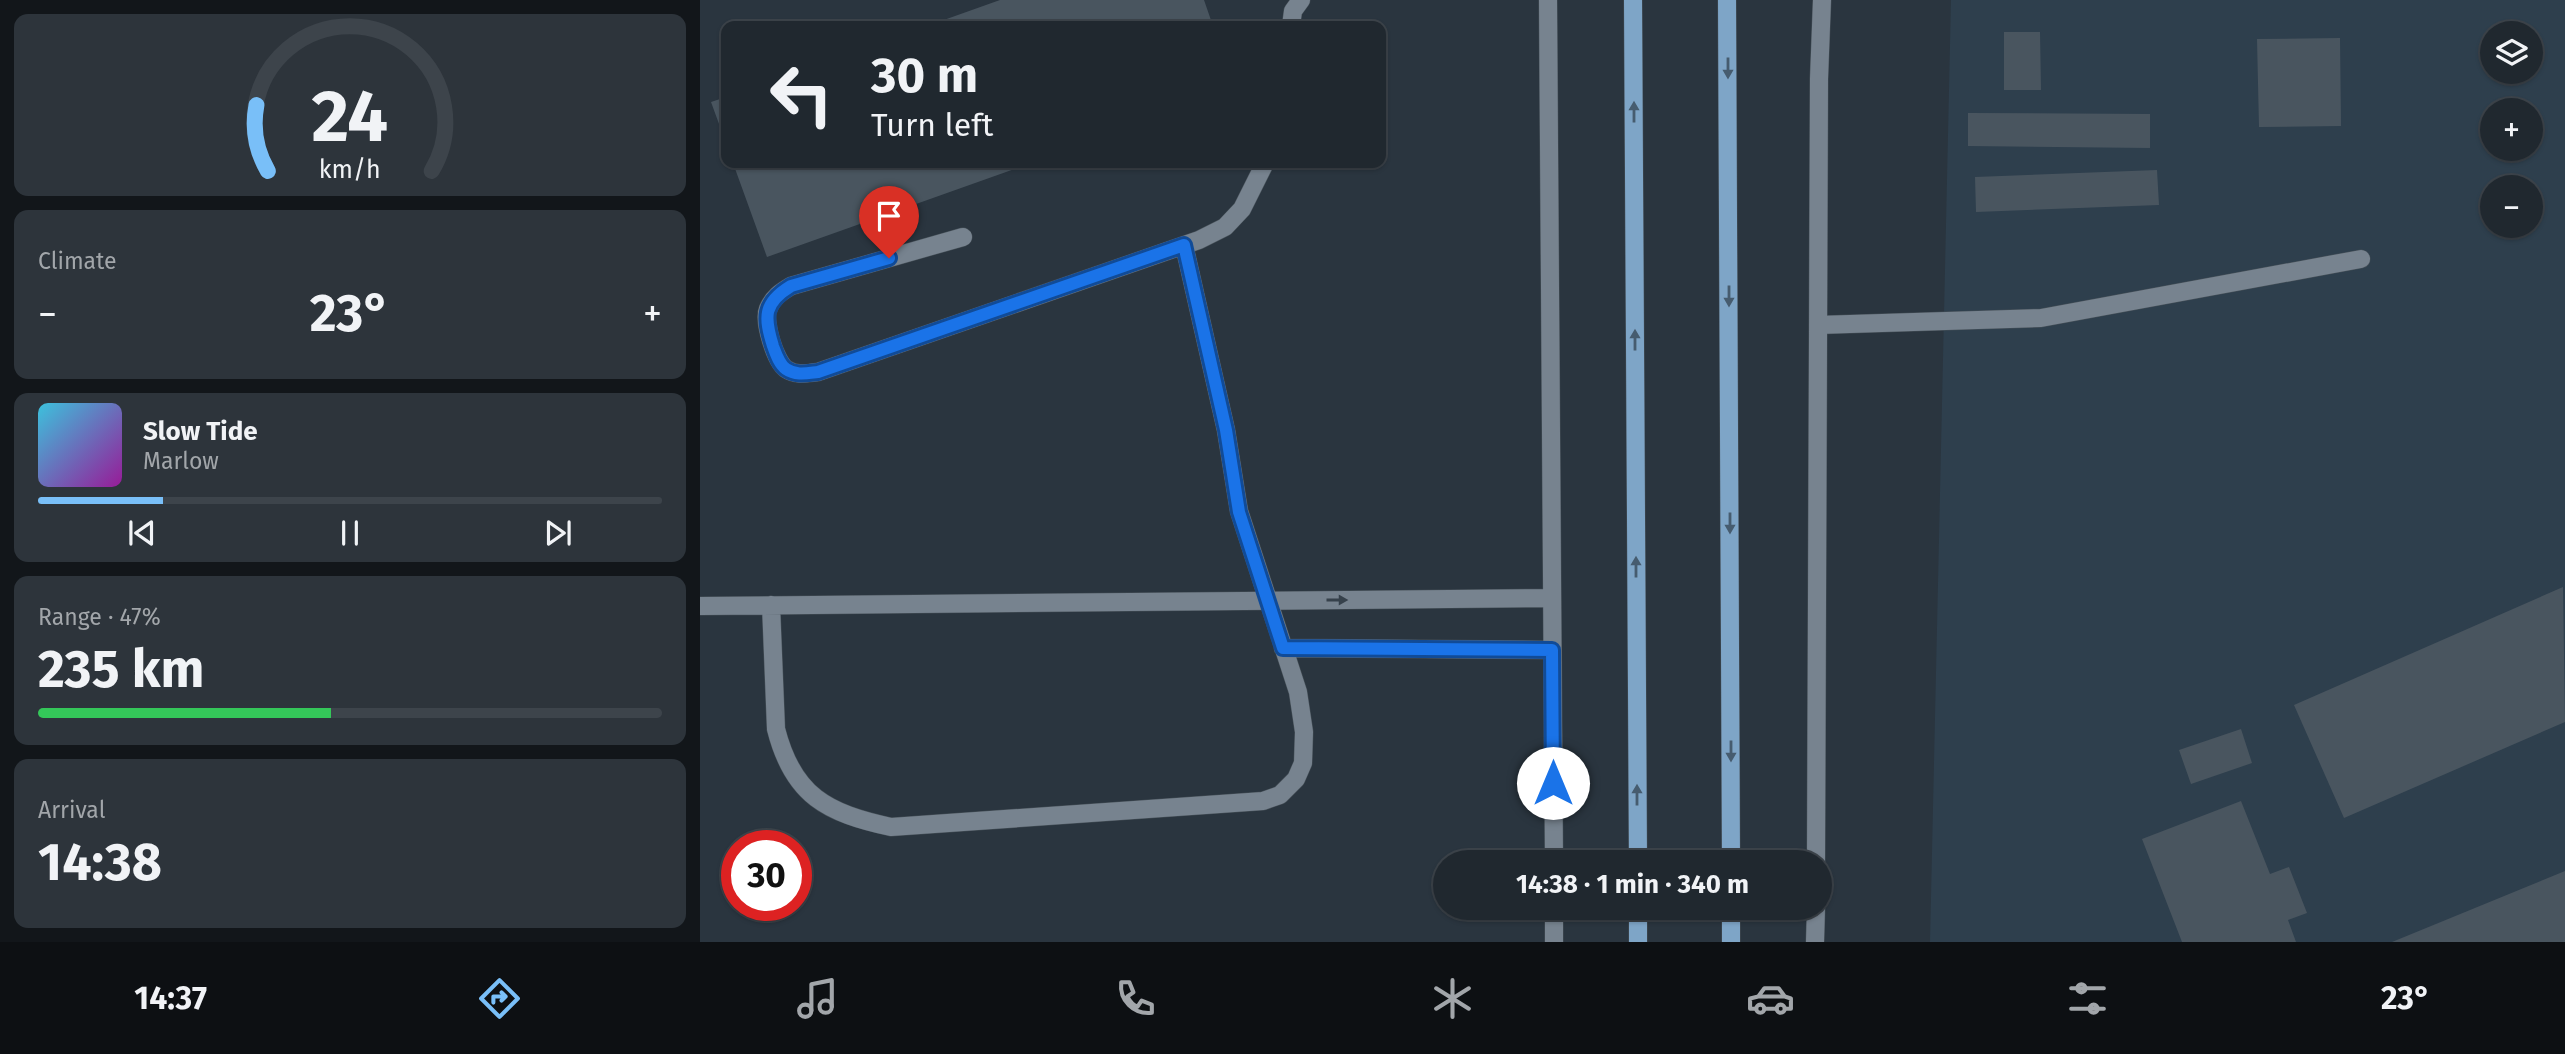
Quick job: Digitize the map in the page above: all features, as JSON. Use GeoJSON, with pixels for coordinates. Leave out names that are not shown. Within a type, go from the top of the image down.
{"type":"FeatureCollection","features":[{"type":"Feature","properties":{"kind":"main road"},"geometry":{"type":"LineString","coordinates":[[1633,0],[1638,850]]}},
{"type":"Feature","properties":{"kind":"main road"},"geometry":{"type":"LineString","coordinates":[[1727,0],[1731,850]]}},
{"type":"Feature","properties":{"kind":"main road"},"geometry":{"type":"LineString","coordinates":[[1638,920],[1638,942]]}},
{"type":"Feature","properties":{"kind":"main road"},"geometry":{"type":"LineString","coordinates":[[1731,920],[1731,942]]}},
{"type":"Feature","properties":{"kind":"street"},"geometry":{"type":"LineString","coordinates":[[1292,21],[1293,11],[1301,0]]}},
{"type":"Feature","properties":{"kind":"street"},"geometry":{"type":"LineString","coordinates":[[1548,0],[1554,850]]}},
{"type":"Feature","properties":{"kind":"street"},"geometry":{"type":"LineString","coordinates":[[1816,850],[1819,79],[1822,0]]}},
{"type":"Feature","properties":{"kind":"street"},"geometry":{"type":"LineString","coordinates":[[963,237],[791,286],[777,295],[767,311],[768,327],[777,357],[786,369],[793,372],[818,372],[1184,245],[1225,227],[1242,209],[1262,168]]}},
{"type":"Feature","properties":{"kind":"street"},"geometry":{"type":"LineString","coordinates":[[771,605],[776,729],[781,747],[800,784],[810,795],[825,804],[871,822],[891,827],[1263,801],[1280,795],[1296,779],[1303,763],[1304,732],[1298,692],[1239,512],[1226,430],[1184,245]]}},
{"type":"Feature","properties":{"kind":"street"},"geometry":{"type":"LineString","coordinates":[[1818,325],[2042,318],[2361,259]]}},
{"type":"Feature","properties":{"kind":"street"},"geometry":{"type":"LineString","coordinates":[[700,606],[1552,598]]}},
{"type":"Feature","properties":{"kind":"street"},"geometry":{"type":"LineString","coordinates":[[1283,648],[1552,650]]}},
{"type":"Feature","properties":{"kind":"street"},"geometry":{"type":"LineString","coordinates":[[1554,920],[1554,942]]}},
{"type":"Feature","properties":{"kind":"street"},"geometry":{"type":"LineString","coordinates":[[1815,920],[1815,942]]}},
{"type":"Feature","properties":{"kind":"shaded area"},"geometry":{"type":"Polygon","coordinates":[[[1951,0],[2565,0],[2565,942],[1930,942],[1951,0]]]}},
{"type":"Feature","properties":{"kind":"building"},"geometry":{"type":"Polygon","coordinates":[[[1000,0],[1204,0],[1211,21],[941,21],[1000,0]]]}},
{"type":"Feature","properties":{"kind":"building"},"geometry":{"type":"Polygon","coordinates":[[[2004,32],[2040,32],[2041,90],[2004,90],[2004,32]]]}},
{"type":"Feature","properties":{"kind":"building"},"geometry":{"type":"Polygon","coordinates":[[[2340,38],[2341,126],[2259,127],[2257,39],[2340,38]]]}},
{"type":"Feature","properties":{"kind":"building"},"geometry":{"type":"Polygon","coordinates":[[[721,99],[721,129],[711,102],[721,99]]]}},
{"type":"Feature","properties":{"kind":"building"},"geometry":{"type":"Polygon","coordinates":[[[1968,113],[2150,114],[2150,148],[1968,146],[1968,113]]]}},
{"type":"Feature","properties":{"kind":"building"},"geometry":{"type":"Polygon","coordinates":[[[735,168],[1017,168],[767,257],[735,168]]]}},
{"type":"Feature","properties":{"kind":"building"},"geometry":{"type":"Polygon","coordinates":[[[2157,170],[2159,205],[1976,212],[1975,177],[2157,170]]]}},
{"type":"Feature","properties":{"kind":"building"},"geometry":{"type":"Polygon","coordinates":[[[2563,587],[2565,722],[2344,818],[2294,705],[2563,587]]]}},
{"type":"Feature","properties":{"kind":"building"},"geometry":{"type":"Polygon","coordinates":[[[2241,729],[2252,763],[2191,784],[2179,750],[2241,729]]]}},
{"type":"Feature","properties":{"kind":"building"},"geometry":{"type":"Polygon","coordinates":[[[2241,801],[2270,874],[2289,867],[2307,913],[2288,920],[2296,942],[2182,942],[2142,839],[2241,801]]]}},
{"type":"Feature","properties":{"kind":"building"},"geometry":{"type":"Polygon","coordinates":[[[2565,871],[2565,942],[2392,942],[2565,871]]]}},
{"type":"Feature","properties":{"kind":"route"},"geometry":{"type":"LineString","coordinates":[[889,258],[791,286],[777,295],[767,311],[768,327],[777,357],[786,369],[800,374],[818,372],[1184,245],[1226,430],[1239,512],[1283,648],[1552,650],[1553,783]]}}]}
